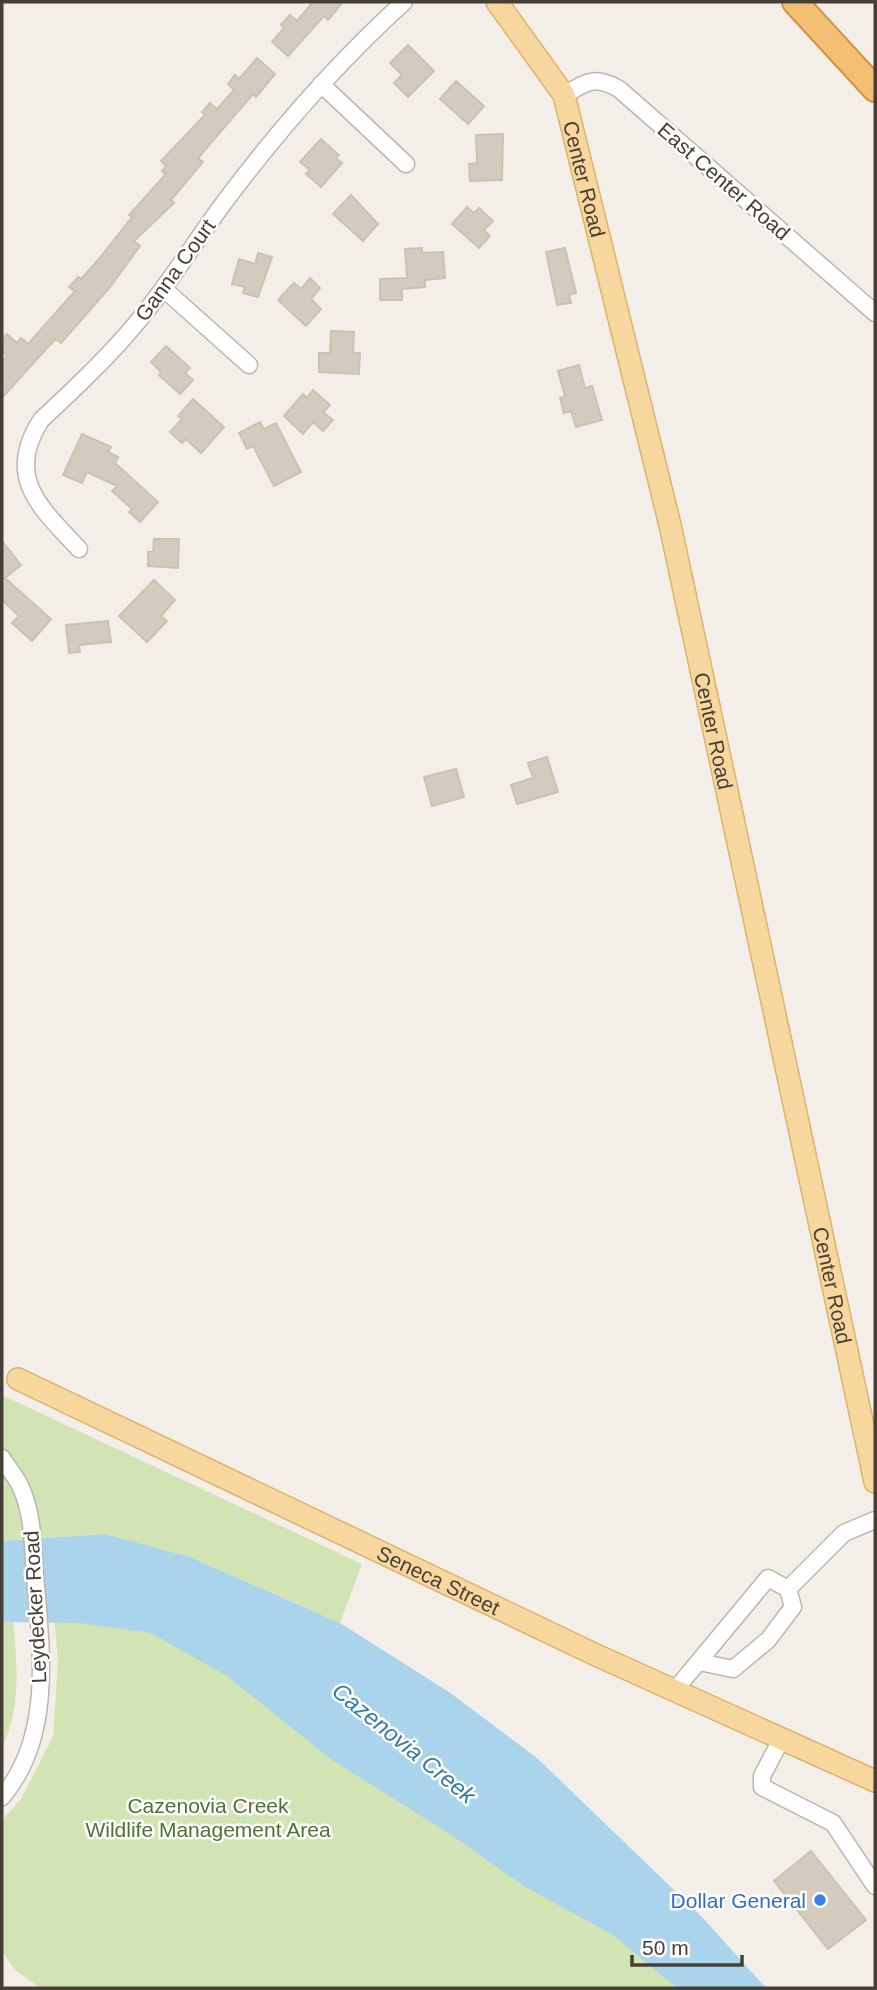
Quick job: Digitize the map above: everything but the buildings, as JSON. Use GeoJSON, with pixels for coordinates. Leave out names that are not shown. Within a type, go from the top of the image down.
{"type":"FeatureCollection","features":[{"type":"Feature","properties":{"kind":"highway"},"geometry":{"type":"LineString","coordinates":[[795,2],[875,89]]}},
{"type":"Feature","properties":{"kind":"main road","name":"Center Road"},"geometry":{"type":"LineString","coordinates":[[497,2],[564,95],[670,525],[875,1482]]}},
{"type":"Feature","properties":{"kind":"main road","name":"Seneca Street"},"geometry":{"type":"LineString","coordinates":[[10,1376],[675,1690],[875,1781]]}},
{"type":"Feature","properties":{"kind":"street","name":"Ganna Court"},"geometry":{"type":"LineString","coordinates":[[79,550],[32,495],[26,479],[27,448],[41,420],[90,373],[164,289],[270,142],[321,84],[404,2]]}},
{"type":"Feature","properties":{"kind":"street","name":"East Center Road"},"geometry":{"type":"LineString","coordinates":[[564,95],[592,80],[604,80],[619,89],[875,313]]}},
{"type":"Feature","properties":{"kind":"street"},"geometry":{"type":"LineString","coordinates":[[321,84],[406,164]]}},
{"type":"Feature","properties":{"kind":"street"},"geometry":{"type":"LineString","coordinates":[[164,289],[249,365]]}},
{"type":"Feature","properties":{"kind":"street","name":"Leydecker Road"},"geometry":{"type":"LineString","coordinates":[[2,1458],[22,1488],[30,1515],[41,1648],[36,1727],[27,1754],[2,1797]]}},
{"type":"Feature","properties":{"kind":"street"},"geometry":{"type":"LineString","coordinates":[[788,1589],[844,1533],[875,1520]]}},
{"type":"Feature","properties":{"kind":"street"},"geometry":{"type":"LineString","coordinates":[[675,1690],[768,1578],[788,1589],[793,1607],[768,1640],[733,1669],[699,1662]]}},
{"type":"Feature","properties":{"kind":"street"},"geometry":{"type":"LineString","coordinates":[[782,1738],[762,1776],[762,1787],[833,1822],[875,1886]]}},
{"type":"Feature","properties":{"kind":"green space"},"geometry":{"type":"Polygon","coordinates":[[[2,1395],[362,1564],[340,1623],[190,1557],[105,1534],[2,1541],[2,1395]]]}},
{"type":"Feature","properties":{"kind":"green space"},"geometry":{"type":"Polygon","coordinates":[[[2,1589],[10,1589],[16,1649],[16,1690],[14,1710],[2,1747],[2,1589]]]}},
{"type":"Feature","properties":{"kind":"green space","name":"Cazenovia Creek Wildlife Management Area"},"geometry":{"type":"Polygon","coordinates":[[[52,1590],[118,1591],[714,1988],[40,1988],[15,1970],[2,1951],[2,1820],[21,1799],[53,1737],[58,1662],[52,1590]]]}},
{"type":"Feature","properties":{"kind":"water","name":"Cazenovia Creek"},"geometry":{"type":"Polygon","coordinates":[[[105,1534],[190,1557],[340,1623],[449,1692],[537,1758],[701,1916],[766,1988],[677,1988],[613,1935],[524,1886],[450,1834],[332,1760],[227,1676],[151,1633],[80,1623],[2,1622],[2,1541],[105,1534]]]}},
{"type":"Feature","properties":{"kind":"place","name":"Dollar General"},"geometry":{"type":"Point","coordinates":[820,1900]}}]}
